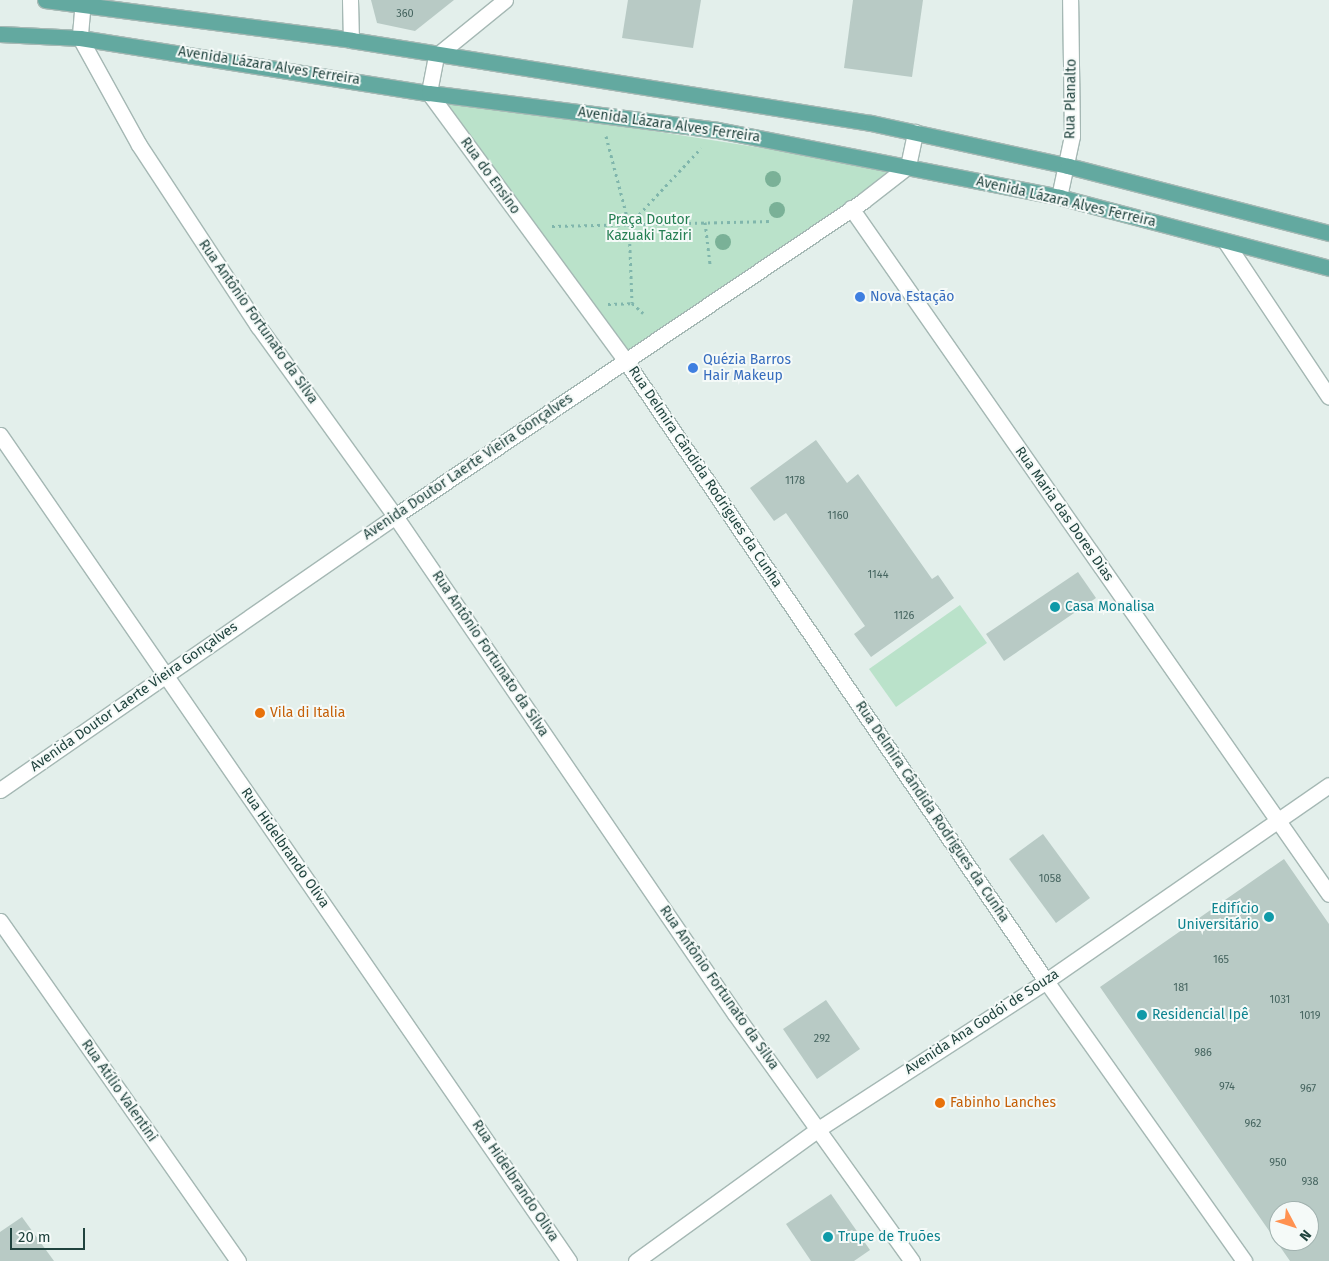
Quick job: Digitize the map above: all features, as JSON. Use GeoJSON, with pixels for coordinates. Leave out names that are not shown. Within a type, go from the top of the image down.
{"type":"FeatureCollection","features":[{"type":"Feature","properties":{"kind":"main road"},"geometry":{"type":"LineString","coordinates":[[45,0],[83,2],[351,40],[436,56],[915,132],[1068,166],[1329,233]]}},
{"type":"Feature","properties":{"kind":"main road","name":"Avenida Lázara Alves Ferreira"},"geometry":{"type":"LineString","coordinates":[[0,34],[80,38],[429,93],[604,113],[718,130],[1059,197],[1329,268]]}},
{"type":"Feature","properties":{"kind":"street"},"geometry":{"type":"LineString","coordinates":[[350,0],[351,40]]}},
{"type":"Feature","properties":{"kind":"street"},"geometry":{"type":"LineString","coordinates":[[429,93],[436,56],[505,0]]}},
{"type":"Feature","properties":{"kind":"street","name":"Rua Planalto"},"geometry":{"type":"LineString","coordinates":[[1059,197],[1068,166],[1074,83],[1070,0]]}},
{"type":"Feature","properties":{"kind":"street"},"geometry":{"type":"LineString","coordinates":[[80,38],[83,2]]}},
{"type":"Feature","properties":{"kind":"street","name":"Rua Antônio Fortunato da Silva"},"geometry":{"type":"LineString","coordinates":[[80,38],[139,145],[258,326],[395,516],[735,1014],[820,1128],[912,1261]]}},
{"type":"Feature","properties":{"kind":"street","name":"Rua do Ensino"},"geometry":{"type":"LineString","coordinates":[[429,93],[625,360]]}},
{"type":"Feature","properties":{"kind":"street"},"geometry":{"type":"LineString","coordinates":[[908,166],[915,132]]}},
{"type":"Feature","properties":{"kind":"street","name":"Avenida Doutor Laerte Vieira Gonçalves"},"geometry":{"type":"LineString","coordinates":[[0,790],[395,516],[851,208],[908,166]]}},
{"type":"Feature","properties":{"kind":"street","name":"Rua Maria das Dores Dias"},"geometry":{"type":"LineString","coordinates":[[851,208],[1329,894]]}},
{"type":"Feature","properties":{"kind":"street"},"geometry":{"type":"LineString","coordinates":[[1225,241],[1329,397]]}},
{"type":"Feature","properties":{"kind":"street","name":"Rua Delmira Cândida Rodrigues da Cunha"},"geometry":{"type":"LineString","coordinates":[[625,360],[1046,981],[1244,1261]]}},
{"type":"Feature","properties":{"kind":"street","name":"Rua Hidelbrando Oliva"},"geometry":{"type":"LineString","coordinates":[[0,435],[570,1261]]}},
{"type":"Feature","properties":{"kind":"street","name":"Avenida Ana Godói de Souza"},"geometry":{"type":"LineString","coordinates":[[636,1261],[820,1128],[1046,981],[1329,785]]}},
{"type":"Feature","properties":{"kind":"street","name":"Rua Atílio Valentini"},"geometry":{"type":"LineString","coordinates":[[0,921],[238,1261]]}},
{"type":"Feature","properties":{"kind":"path"},"geometry":{"type":"LineString","coordinates":[[604,113],[629,224],[632,303],[642,313]]}},
{"type":"Feature","properties":{"kind":"path"},"geometry":{"type":"LineString","coordinates":[[629,224],[718,130]]}},
{"type":"Feature","properties":{"kind":"path"},"geometry":{"type":"LineString","coordinates":[[527,226],[769,221]]}},
{"type":"Feature","properties":{"kind":"path"},"geometry":{"type":"LineString","coordinates":[[705,222],[710,264]]}},
{"type":"Feature","properties":{"kind":"path"},"geometry":{"type":"LineString","coordinates":[[608,304],[632,303]]}},
{"type":"Feature","properties":{"kind":"green space","name":"Praça Doutor Kazuaki Taziri"},"geometry":{"type":"Polygon","coordinates":[[[430,96],[910,171],[625,360],[430,96]]]}},
{"type":"Feature","properties":{"kind":"green space"},"geometry":{"type":"Polygon","coordinates":[[[960,605],[987,643],[896,707],[869,669],[960,605]]]}},
{"type":"Feature","properties":{"kind":"building"},"geometry":{"type":"Polygon","coordinates":[[[371,0],[454,0],[415,31],[377,23],[371,0]]]}},
{"type":"Feature","properties":{"kind":"building"},"geometry":{"type":"Polygon","coordinates":[[[628,0],[701,0],[693,48],[622,38],[628,0]]]}},
{"type":"Feature","properties":{"kind":"building"},"geometry":{"type":"Polygon","coordinates":[[[853,0],[923,0],[912,77],[844,68],[853,0]]]}},
{"type":"Feature","properties":{"kind":"building"},"geometry":{"type":"Polygon","coordinates":[[[816,440],[847,483],[858,474],[932,579],[938,575],[954,598],[871,657],[854,634],[865,626],[786,513],[774,521],[750,488],[816,440]]]}},
{"type":"Feature","properties":{"kind":"building","name":"Casa Monalisa"},"geometry":{"type":"Polygon","coordinates":[[[1078,572],[1096,598],[1004,661],[986,634],[1078,572]]]}},
{"type":"Feature","properties":{"kind":"building"},"geometry":{"type":"Polygon","coordinates":[[[1043,834],[1090,898],[1056,923],[1009,859],[1043,834]]]}},
{"type":"Feature","properties":{"kind":"building"},"geometry":{"type":"Polygon","coordinates":[[[1284,859],[1329,924],[1329,1261],[1290,1261],[1283,1251],[1319,1251],[1319,1201],[1269,1201],[1269,1231],[1100,987],[1284,859]]]}},
{"type":"Feature","properties":{"kind":"building"},"geometry":{"type":"Polygon","coordinates":[[[826,1000],[860,1049],[817,1079],[783,1029],[826,1000]]]}},
{"type":"Feature","properties":{"kind":"building","name":"Trupe de Truões"},"geometry":{"type":"Polygon","coordinates":[[[831,1194],[870,1250],[854,1261],[811,1261],[786,1224],[831,1194]]]}},
{"type":"Feature","properties":{"kind":"building"},"geometry":{"type":"Polygon","coordinates":[[[22,1217],[54,1261],[0,1261],[0,1232],[22,1217]]]}},
{"type":"Feature","properties":{"kind":"place","name":"Nova Estação"},"geometry":{"type":"Point","coordinates":[860,297]}},
{"type":"Feature","properties":{"kind":"place","name":"Quézia Barros Hair Makeup"},"geometry":{"type":"Point","coordinates":[693,368]}},
{"type":"Feature","properties":{"kind":"place","name":"Casa Monalisa"},"geometry":{"type":"Point","coordinates":[1055,607]}},
{"type":"Feature","properties":{"kind":"place","name":"Vila di Italia"},"geometry":{"type":"Point","coordinates":[260,713]}},
{"type":"Feature","properties":{"kind":"place","name":"Edifício Universitário"},"geometry":{"type":"Point","coordinates":[1269,917]}},
{"type":"Feature","properties":{"kind":"place","name":"Residencial Ipê"},"geometry":{"type":"Point","coordinates":[1142,1015]}},
{"type":"Feature","properties":{"kind":"place","name":"Fabinho Lanches"},"geometry":{"type":"Point","coordinates":[940,1103]}},
{"type":"Feature","properties":{"kind":"place","name":"Trupe de Truões"},"geometry":{"type":"Point","coordinates":[828,1237]}}]}
